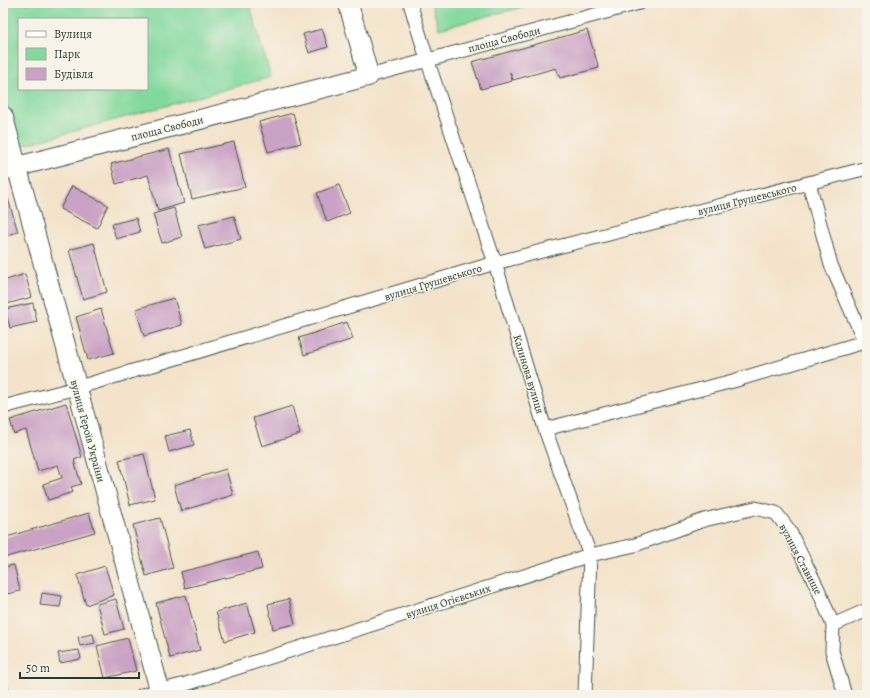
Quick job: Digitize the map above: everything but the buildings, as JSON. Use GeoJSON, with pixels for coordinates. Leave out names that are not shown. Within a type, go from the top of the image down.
{"type":"FeatureCollection","features":[{"type":"Feature","properties":{"kind":"main road"},"geometry":{"type":"LineString","coordinates":[[348,3],[369,76]]}},
{"type":"Feature","properties":{"kind":"main road","name":"площа Свободи"},"geometry":{"type":"LineString","coordinates":[[9,169],[369,76]]}},
{"type":"Feature","properties":{"kind":"main road"},"geometry":{"type":"LineString","coordinates":[[3,116],[9,169]]}},
{"type":"Feature","properties":{"kind":"main road","name":"вулиця Героїв України"},"geometry":{"type":"LineString","coordinates":[[9,169],[76,388],[154,694]]}},
{"type":"Feature","properties":{"kind":"street","name":"Калинова вулиця"},"geometry":{"type":"LineString","coordinates":[[410,3],[427,59],[496,263],[545,429],[590,555],[585,695]]}},
{"type":"Feature","properties":{"kind":"street","name":"площа Свободи"},"geometry":{"type":"LineString","coordinates":[[369,76],[427,59],[639,3]]}},
{"type":"Feature","properties":{"kind":"street","name":"вулиця Грушевського"},"geometry":{"type":"LineString","coordinates":[[3,407],[76,388],[496,263],[867,168]]}},
{"type":"Feature","properties":{"kind":"street"},"geometry":{"type":"LineString","coordinates":[[545,429],[733,381],[865,345],[831,265],[809,183]]}},
{"type":"Feature","properties":{"kind":"street","name":"вулиця Огієвських"},"geometry":{"type":"LineString","coordinates":[[154,694],[189,690],[590,555],[635,544],[704,520],[755,508]]}},
{"type":"Feature","properties":{"kind":"street","name":"вулиця Ставище"},"geometry":{"type":"LineString","coordinates":[[755,508],[776,514],[788,530],[818,589],[833,625],[832,651],[845,695]]}},
{"type":"Feature","properties":{"kind":"street"},"geometry":{"type":"LineString","coordinates":[[833,625],[867,610]]}},
{"type":"Feature","properties":{"kind":"green space"},"geometry":{"type":"Polygon","coordinates":[[[3,3],[249,3],[271,77],[17,147],[3,94],[3,3]]]}},
{"type":"Feature","properties":{"kind":"green space"},"geometry":{"type":"Polygon","coordinates":[[[431,3],[538,3],[439,29],[431,3]]]}}]}
